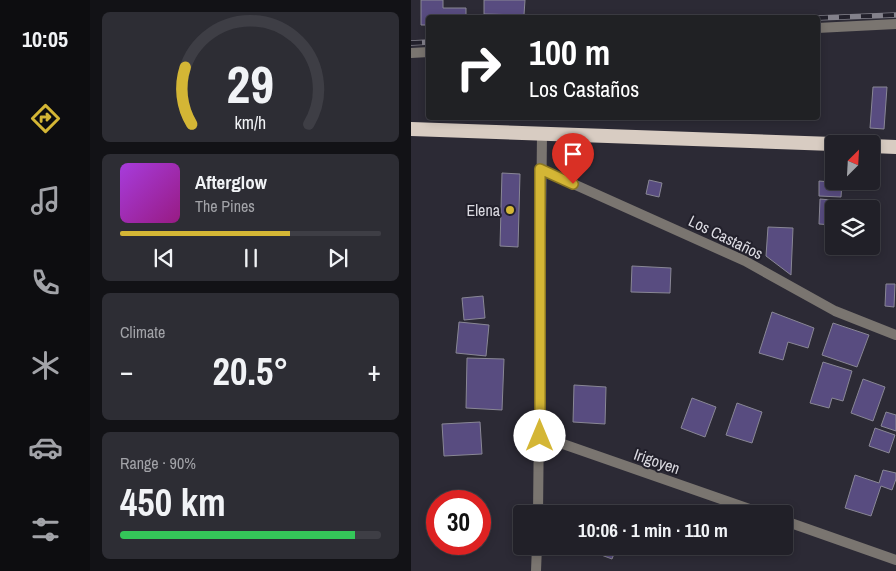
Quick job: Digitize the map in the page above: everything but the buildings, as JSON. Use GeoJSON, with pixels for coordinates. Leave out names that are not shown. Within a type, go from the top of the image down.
{"type":"FeatureCollection","features":[{"type":"Feature","properties":{"kind":"highway"},"geometry":{"type":"LineString","coordinates":[[411,129],[825,144]]}},
{"type":"Feature","properties":{"kind":"highway"},"geometry":{"type":"LineString","coordinates":[[880,146],[896,147]]}},
{"type":"Feature","properties":{"kind":"street"},"geometry":{"type":"LineString","coordinates":[[820,28],[896,24]]}},
{"type":"Feature","properties":{"kind":"street"},"geometry":{"type":"LineString","coordinates":[[411,53],[426,52]]}},
{"type":"Feature","properties":{"kind":"street"},"geometry":{"type":"LineString","coordinates":[[538,505],[540,169],[542,133]]}},
{"type":"Feature","properties":{"kind":"street","name":"Los Castaños"},"geometry":{"type":"LineString","coordinates":[[540,169],[745,262],[835,311],[896,335]]}},
{"type":"Feature","properties":{"kind":"street","name":"Irigoyen"},"geometry":{"type":"LineString","coordinates":[[540,436],[738,505]]}},
{"type":"Feature","properties":{"kind":"street"},"geometry":{"type":"LineString","coordinates":[[793,524],[896,560]]}},
{"type":"Feature","properties":{"kind":"street"},"geometry":{"type":"LineString","coordinates":[[536,571],[537,555]]}},
{"type":"Feature","properties":{"kind":"railway"},"geometry":{"type":"LineString","coordinates":[[820,18],[896,15]]}},
{"type":"Feature","properties":{"kind":"railway"},"geometry":{"type":"LineString","coordinates":[[411,43],[426,42]]}},
{"type":"Feature","properties":{"kind":"place","name":"Elena"},"geometry":{"type":"Point","coordinates":[510,210]}},
{"type":"Feature","properties":{"kind":"route"},"geometry":{"type":"LineString","coordinates":[[540,436],[540,169],[573,184]]}}]}
